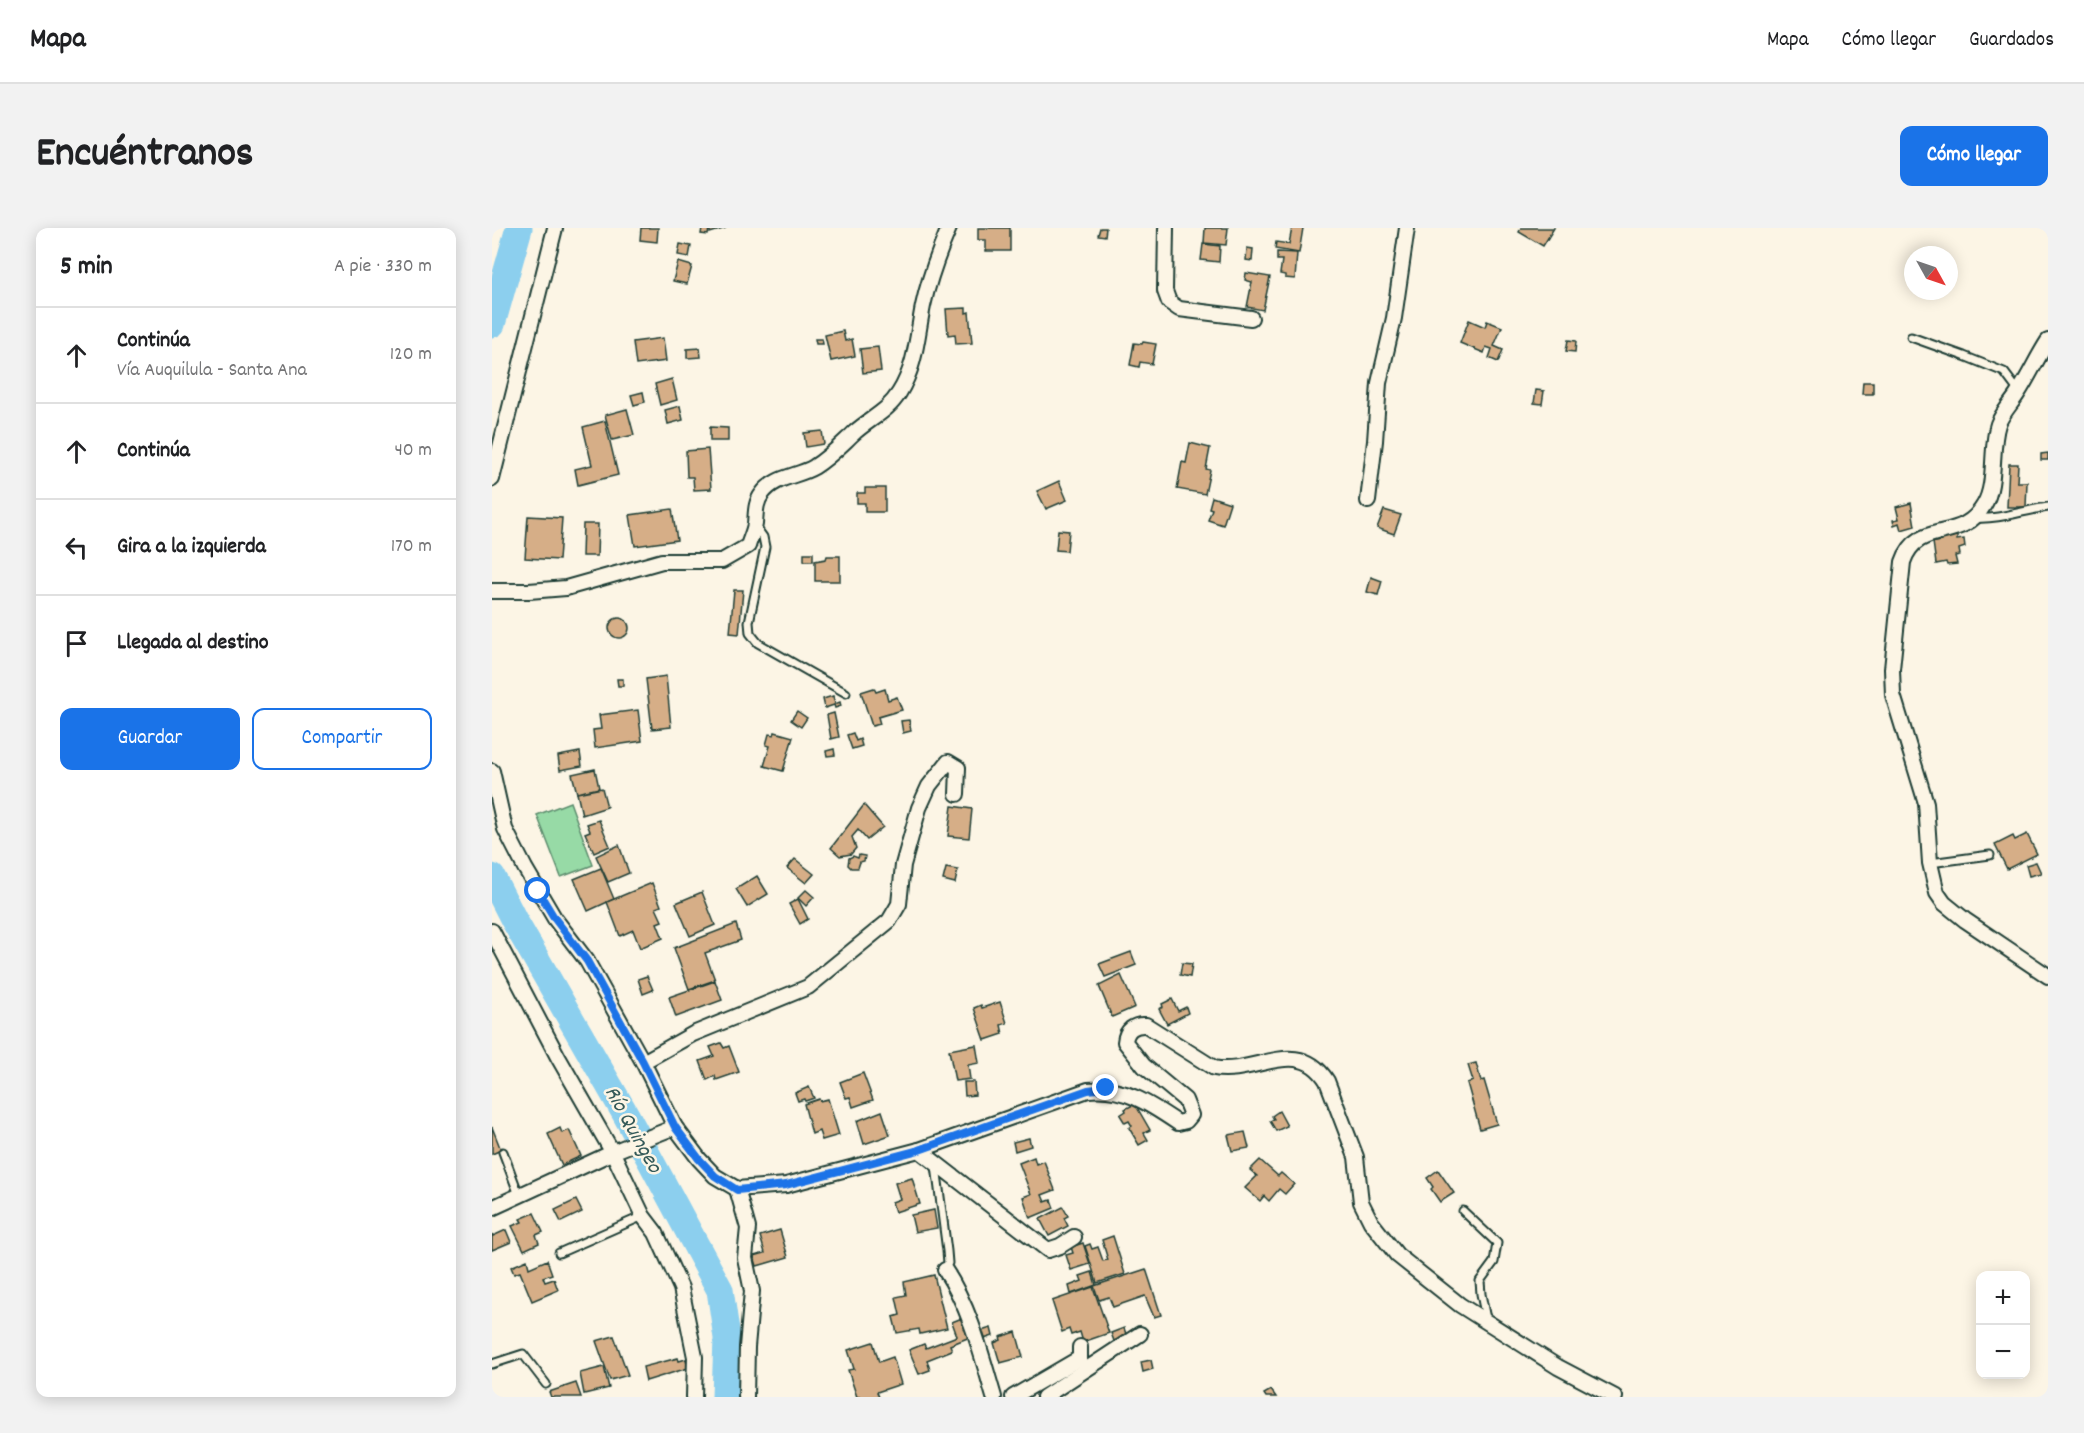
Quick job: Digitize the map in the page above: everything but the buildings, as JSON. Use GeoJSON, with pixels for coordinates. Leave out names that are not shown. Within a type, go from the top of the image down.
{"type":"FeatureCollection","features":[{"type":"Feature","properties":{"kind":"street"},"geometry":{"type":"LineString","coordinates":[[492,479],[507,425],[526,335],[555,228]]}},
{"type":"Feature","properties":{"kind":"street"},"geometry":{"type":"LineString","coordinates":[[492,591],[566,588],[662,561],[722,561],[748,546],[755,526],[755,510],[761,495],[772,484],[813,468],[844,444],[854,433],[887,409],[899,393],[909,374],[933,267],[949,228]]}},
{"type":"Feature","properties":{"kind":"street"},"geometry":{"type":"LineString","coordinates":[[1166,228],[1165,291],[1169,302],[1179,309],[1251,318]]}},
{"type":"Feature","properties":{"kind":"street"},"geometry":{"type":"LineString","coordinates":[[1368,501],[1379,383],[1394,318],[1407,228]]}},
{"type":"Feature","properties":{"kind":"street"},"geometry":{"type":"LineString","coordinates":[[2048,341],[1998,423],[1986,504],[1975,518],[1961,528],[1920,537],[1906,551],[1902,562],[1892,669],[1893,695],[1926,803],[1930,863],[1937,893],[1944,903],[1965,920],[2048,976]]}},
{"type":"Feature","properties":{"kind":"street"},"geometry":{"type":"LineString","coordinates":[[643,1062],[693,1034],[808,987],[858,949],[889,921],[899,904],[903,865],[919,808],[929,786],[948,762],[958,768],[957,794]]}},
{"type":"Feature","properties":{"kind":"street"},"geometry":{"type":"LineString","coordinates":[[492,771],[505,830],[555,919],[587,961],[643,1062],[675,1127],[715,1176],[737,1190],[786,1185],[919,1150],[1088,1090],[1106,1088],[1146,1102],[1178,1123],[1186,1121],[1191,1115],[1185,1100],[1144,1066],[1125,1042],[1125,1035],[1131,1028],[1140,1024],[1162,1034],[1214,1068],[1224,1070],[1249,1067],[1281,1057],[1297,1059],[1314,1066],[1327,1081],[1356,1157],[1361,1202],[1371,1222],[1397,1255],[1460,1305],[1486,1322],[1558,1367],[1615,1397]]}},
{"type":"Feature","properties":{"kind":"street"},"geometry":{"type":"LineString","coordinates":[[492,931],[558,1056],[617,1151],[643,1216],[656,1233],[681,1288],[695,1357],[694,1397]]}},
{"type":"Feature","properties":{"kind":"street"},"geometry":{"type":"LineString","coordinates":[[492,1208],[675,1127]]}},
{"type":"Feature","properties":{"kind":"street"},"geometry":{"type":"LineString","coordinates":[[919,1150],[1048,1250],[1074,1238]]}},
{"type":"Feature","properties":{"kind":"street"},"geometry":{"type":"LineString","coordinates":[[737,1190],[748,1228],[745,1258],[752,1291],[747,1347],[746,1397]]}},
{"type":"Feature","properties":{"kind":"street"},"geometry":{"type":"LineString","coordinates":[[942,1271],[957,1289],[975,1334],[994,1397]]}},
{"type":"Feature","properties":{"kind":"street"},"geometry":{"type":"LineString","coordinates":[[1044,1397],[1140,1334]]}},
{"type":"Feature","properties":{"kind":"street"},"geometry":{"type":"LineString","coordinates":[[1013,1397],[1080,1358],[1080,1347]]}},
{"type":"Feature","properties":{"kind":"lane"},"geometry":{"type":"LineString","coordinates":[[1911,338],[2004,372],[2019,392]]}},
{"type":"Feature","properties":{"kind":"lane"},"geometry":{"type":"LineString","coordinates":[[1975,518],[1991,519],[2022,510],[2048,507]]}},
{"type":"Feature","properties":{"kind":"lane"},"geometry":{"type":"LineString","coordinates":[[755,526],[763,537],[765,547],[749,622],[750,633],[758,643],[846,693]]}},
{"type":"Feature","properties":{"kind":"lane"},"geometry":{"type":"LineString","coordinates":[[1930,863],[1990,855]]}},
{"type":"Feature","properties":{"kind":"lane"},"geometry":{"type":"LineString","coordinates":[[503,1152],[519,1195]]}},
{"type":"Feature","properties":{"kind":"lane"},"geometry":{"type":"LineString","coordinates":[[936,1163],[948,1263],[942,1271]]}},
{"type":"Feature","properties":{"kind":"lane"},"geometry":{"type":"LineString","coordinates":[[1462,1211],[1497,1243],[1494,1262],[1480,1281],[1486,1322]]}},
{"type":"Feature","properties":{"kind":"lane"},"geometry":{"type":"LineString","coordinates":[[559,1253],[643,1216]]}},
{"type":"Feature","properties":{"kind":"lane"},"geometry":{"type":"LineString","coordinates":[[492,1364],[523,1354],[546,1384]]}},
{"type":"Feature","properties":{"kind":"green space"},"geometry":{"type":"Polygon","coordinates":[[[570,802],[593,865],[561,877],[537,815],[570,802]]]}},
{"type":"Feature","properties":{"kind":"waterway","name":"Río Quingeo"},"geometry":{"type":"LineString","coordinates":[[492,324],[519,228]]}},
{"type":"Feature","properties":{"kind":"waterway","name":"Río Quingeo"},"geometry":{"type":"LineString","coordinates":[[492,877],[514,920],[626,1115],[720,1290],[727,1338],[725,1397]]}},
{"type":"Feature","properties":{"kind":"route"},"geometry":{"type":"LineString","coordinates":[[538,891],[555,919],[587,961],[643,1062],[675,1127],[715,1176],[737,1190],[786,1185],[919,1150],[1088,1090],[1106,1088]]}}]}
